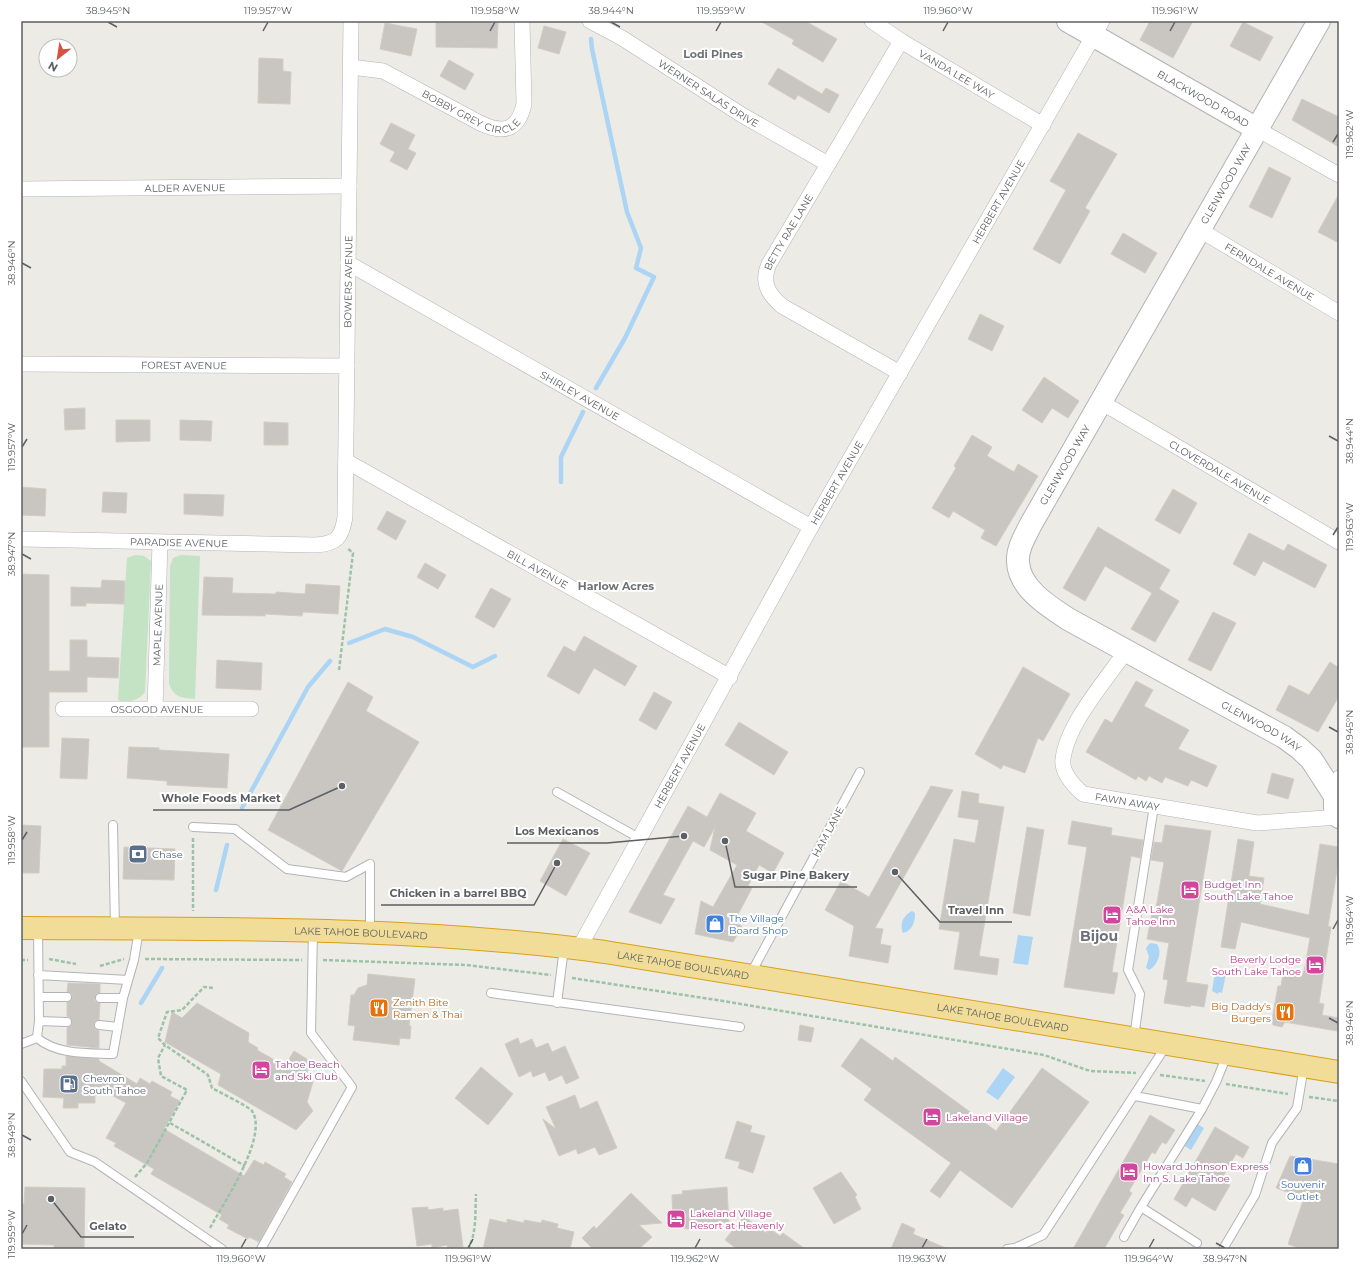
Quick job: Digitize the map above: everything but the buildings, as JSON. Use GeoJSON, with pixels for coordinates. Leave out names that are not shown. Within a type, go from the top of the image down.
{"type":"FeatureCollection","features":[{"type":"Feature","properties":{"kind":"highway","name":"LAKE TAHOE BOULEVARD"},"geometry":{"type":"LineString","coordinates":[[30,928],[370,931],[454,936],[572,948],[1339,1072]]}},
{"type":"Feature","properties":{"kind":"street","name":"BOWERS AVENUE"},"geometry":{"type":"LineString","coordinates":[[336,540],[343,530],[345,517],[351,21]]}},
{"type":"Feature","properties":{"kind":"street","name":"BOBBY GREY CIRCLE"},"geometry":{"type":"LineString","coordinates":[[351,67],[383,71],[492,129],[501,130],[511,127],[517,122],[524,104],[522,21]]}},
{"type":"Feature","properties":{"kind":"street","name":"WERNER SALAS DRIVE"},"geometry":{"type":"LineString","coordinates":[[590,21],[622,38],[742,115],[828,164]]}},
{"type":"Feature","properties":{"kind":"street","name":"VANDA LEE WAY"},"geometry":{"type":"LineString","coordinates":[[872,21],[901,41],[1043,124]]}},
{"type":"Feature","properties":{"kind":"street","name":"BLACKWOOD ROAD"},"geometry":{"type":"LineString","coordinates":[[1068,21],[1098,28],[1257,129],[1339,175]]}},
{"type":"Feature","properties":{"kind":"street","name":"GLENWOOD WAY"},"geometry":{"type":"LineString","coordinates":[[1319,21],[1031,524],[1021,545],[1018,562],[1021,576],[1032,592],[1047,605],[1068,619],[1284,737],[1311,759],[1337,787]]}},
{"type":"Feature","properties":{"kind":"street","name":"HERBERT AVENUE"},"geometry":{"type":"LineString","coordinates":[[572,948],[639,838],[730,677],[811,527],[1098,28]]}},
{"type":"Feature","properties":{"kind":"street","name":"BETTY RAE LANE"},"geometry":{"type":"LineString","coordinates":[[900,373],[782,306],[773,299],[764,281],[765,272],[769,264],[901,41]]}},
{"type":"Feature","properties":{"kind":"street","name":"ALDER AVENUE"},"geometry":{"type":"LineString","coordinates":[[21,190],[349,186]]}},
{"type":"Feature","properties":{"kind":"street","name":"FERNDALE AVENUE"},"geometry":{"type":"LineString","coordinates":[[1200,230],[1339,313]]}},
{"type":"Feature","properties":{"kind":"street","name":"SHIRLEY AVENUE"},"geometry":{"type":"LineString","coordinates":[[348,263],[811,527]]}},
{"type":"Feature","properties":{"kind":"street","name":"FOREST AVENUE"},"geometry":{"type":"LineString","coordinates":[[21,364],[347,366]]}},
{"type":"Feature","properties":{"kind":"street","name":"CLOVERDALE AVENUE"},"geometry":{"type":"LineString","coordinates":[[1101,402],[1339,542]]}},
{"type":"Feature","properties":{"kind":"street","name":"BILL AVENUE"},"geometry":{"type":"LineString","coordinates":[[346,461],[730,677]]}},
{"type":"Feature","properties":{"kind":"street","name":"PARADISE AVENUE"},"geometry":{"type":"LineString","coordinates":[[21,539],[315,545],[330,543],[336,540]]}},
{"type":"Feature","properties":{"kind":"street","name":"MAPLE AVENUE"},"geometry":{"type":"LineString","coordinates":[[155,709],[160,542]]}},
{"type":"Feature","properties":{"kind":"street","name":"FAWN AWAY"},"geometry":{"type":"LineString","coordinates":[[1126,651],[1073,726],[1062,760],[1069,781],[1083,794],[1257,824],[1339,817]]}},
{"type":"Feature","properties":{"kind":"street","name":"OSGOOD AVENUE"},"geometry":{"type":"LineString","coordinates":[[63,709],[251,709]]}},
{"type":"Feature","properties":{"kind":"street"},"geometry":{"type":"LineString","coordinates":[[1337,787],[1335,808],[1339,817]]}},
{"type":"Feature","properties":{"kind":"lane","name":"HAM LANE"},"geometry":{"type":"LineString","coordinates":[[750,976],[860,772]]}},
{"type":"Feature","properties":{"kind":"lane"},"geometry":{"type":"LineString","coordinates":[[557,792],[639,838]]}},
{"type":"Feature","properties":{"kind":"lane"},"geometry":{"type":"LineString","coordinates":[[1134,1038],[1140,994],[1128,970],[1154,806]]}},
{"type":"Feature","properties":{"kind":"lane"},"geometry":{"type":"LineString","coordinates":[[113,825],[114,928]]}},
{"type":"Feature","properties":{"kind":"lane"},"geometry":{"type":"LineString","coordinates":[[192,827],[235,829],[287,869],[346,876],[370,864],[370,931]]}},
{"type":"Feature","properties":{"kind":"lane"},"geometry":{"type":"LineString","coordinates":[[30,928],[38,975],[39,1021],[37,1038]]}},
{"type":"Feature","properties":{"kind":"lane"},"geometry":{"type":"LineString","coordinates":[[37,1038],[46,1045],[59,1051],[113,1054],[123,998],[139,930]]}},
{"type":"Feature","properties":{"kind":"lane"},"geometry":{"type":"LineString","coordinates":[[261,1249],[352,1087],[311,1033],[313,930]]}},
{"type":"Feature","properties":{"kind":"lane"},"geometry":{"type":"LineString","coordinates":[[557,1003],[572,948]]}},
{"type":"Feature","properties":{"kind":"lane"},"geometry":{"type":"LineString","coordinates":[[38,975],[128,980]]}},
{"type":"Feature","properties":{"kind":"lane"},"geometry":{"type":"LineString","coordinates":[[491,993],[740,1027]]}},
{"type":"Feature","properties":{"kind":"lane"},"geometry":{"type":"LineString","coordinates":[[39,997],[67,997]]}},
{"type":"Feature","properties":{"kind":"lane"},"geometry":{"type":"LineString","coordinates":[[100,998],[123,998]]}},
{"type":"Feature","properties":{"kind":"lane"},"geometry":{"type":"LineString","coordinates":[[39,1021],[67,1022]]}},
{"type":"Feature","properties":{"kind":"lane"},"geometry":{"type":"LineString","coordinates":[[99,1025],[118,1027]]}},
{"type":"Feature","properties":{"kind":"lane"},"geometry":{"type":"LineString","coordinates":[[21,1044],[37,1038]]}},
{"type":"Feature","properties":{"kind":"lane"},"geometry":{"type":"LineString","coordinates":[[1007,1249],[1015,1248],[1043,1235],[1168,1044]]}},
{"type":"Feature","properties":{"kind":"lane"},"geometry":{"type":"LineString","coordinates":[[1124,1237],[1202,1109],[1228,1054]]}},
{"type":"Feature","properties":{"kind":"lane"},"geometry":{"type":"LineString","coordinates":[[1223,1249],[1255,1195],[1272,1143],[1297,1108],[1304,1066]]}},
{"type":"Feature","properties":{"kind":"lane"},"geometry":{"type":"LineString","coordinates":[[21,1081],[70,1152],[95,1162],[222,1249]]}},
{"type":"Feature","properties":{"kind":"lane"},"geometry":{"type":"LineString","coordinates":[[1135,1096],[1202,1109]]}},
{"type":"Feature","properties":{"kind":"lane"},"geometry":{"type":"LineString","coordinates":[[1141,1207],[1196,1243]]}},
{"type":"Feature","properties":{"kind":"path"},"geometry":{"type":"LineString","coordinates":[[336,540],[353,553],[339,670]]}},
{"type":"Feature","properties":{"kind":"path"},"geometry":{"type":"LineString","coordinates":[[192,827],[193,929]]}},
{"type":"Feature","properties":{"kind":"path"},"geometry":{"type":"LineString","coordinates":[[204,1237],[245,1166],[257,1124],[251,1110],[212,1088],[208,1075],[165,1045],[158,1038],[167,1012],[182,1010],[204,987],[214,988]]}},
{"type":"Feature","properties":{"kind":"path"},"geometry":{"type":"LineString","coordinates":[[128,1185],[147,1163],[187,1090],[161,1076],[158,1058],[165,1045]]}},
{"type":"Feature","properties":{"kind":"path"},"geometry":{"type":"LineString","coordinates":[[1232,1085],[1295,1095]]}},
{"type":"Feature","properties":{"kind":"path"},"geometry":{"type":"LineString","coordinates":[[1310,1097],[1339,1101]]}},
{"type":"Feature","properties":{"kind":"path"},"geometry":{"type":"LineString","coordinates":[[170,1123],[245,1166]]}},
{"type":"Feature","properties":{"kind":"path"},"geometry":{"type":"LineString","coordinates":[[468,1249],[472,1241],[475,1224],[476,1194]]}},
{"type":"Feature","properties":{"kind":"green space"},"geometry":{"type":"Polygon","coordinates":[[[135,555],[144,556],[151,561],[145,692],[136,699],[126,702],[118,700],[127,558],[135,555]]]}},
{"type":"Feature","properties":{"kind":"green space"},"geometry":{"type":"Polygon","coordinates":[[[181,555],[200,556],[195,699],[179,696],[173,692],[169,684],[170,566],[173,558],[181,555]]]}},
{"type":"Feature","properties":{"kind":"water"},"geometry":{"type":"Polygon","coordinates":[[[912,911],[915,913],[913,925],[909,930],[903,933],[903,920],[912,911]]]}},
{"type":"Feature","properties":{"kind":"water"},"geometry":{"type":"Polygon","coordinates":[[[1018,935],[1033,937],[1028,965],[1013,963],[1018,935]]]}},
{"type":"Feature","properties":{"kind":"water"},"geometry":{"type":"Polygon","coordinates":[[[1150,943],[1157,944],[1159,948],[1159,955],[1157,962],[1149,970],[1146,968],[1149,957],[1146,948],[1150,943]]]}},
{"type":"Feature","properties":{"kind":"water"},"geometry":{"type":"Polygon","coordinates":[[[1215,972],[1226,974],[1222,993],[1219,992],[1218,994],[1212,991],[1215,972]]]}},
{"type":"Feature","properties":{"kind":"water"},"geometry":{"type":"Polygon","coordinates":[[[1003,1068],[1015,1077],[998,1100],[986,1092],[1003,1068]]]}},
{"type":"Feature","properties":{"kind":"water"},"geometry":{"type":"Polygon","coordinates":[[[1192,1121],[1204,1128],[1191,1150],[1180,1143],[1192,1121]]]}},
{"type":"Feature","properties":{"kind":"waterway"},"geometry":{"type":"LineString","coordinates":[[591,39],[627,212],[641,248],[636,268],[654,277],[625,338],[596,388]]}},
{"type":"Feature","properties":{"kind":"waterway"},"geometry":{"type":"LineString","coordinates":[[561,482],[561,457],[583,412]]}},
{"type":"Feature","properties":{"kind":"waterway"},"geometry":{"type":"LineString","coordinates":[[349,643],[385,629],[413,637],[473,667],[495,656]]}},
{"type":"Feature","properties":{"kind":"waterway"},"geometry":{"type":"LineString","coordinates":[[242,808],[308,687],[330,661]]}},
{"type":"Feature","properties":{"kind":"waterway"},"geometry":{"type":"LineString","coordinates":[[216,890],[227,845]]}},
{"type":"Feature","properties":{"kind":"waterway"},"geometry":{"type":"LineString","coordinates":[[141,1003],[162,968]]}},
{"type":"Feature","properties":{"kind":"place","name":"Whole Foods Market"},"geometry":{"type":"Point","coordinates":[342,786]}},
{"type":"Feature","properties":{"kind":"place","name":"Los Mexicanos"},"geometry":{"type":"Point","coordinates":[684,836]}},
{"type":"Feature","properties":{"kind":"place","name":"Sugar Pine Bakery"},"geometry":{"type":"Point","coordinates":[725,841]}},
{"type":"Feature","properties":{"kind":"place","name":"Chase"},"geometry":{"type":"Point","coordinates":[138,854]}},
{"type":"Feature","properties":{"kind":"place","name":"Chicken in a barrel BBQ"},"geometry":{"type":"Point","coordinates":[557,863]}},
{"type":"Feature","properties":{"kind":"place","name":"Travel Inn"},"geometry":{"type":"Point","coordinates":[895,872]}},
{"type":"Feature","properties":{"kind":"place","name":"Budget Inn South Lake Tahoe"},"geometry":{"type":"Point","coordinates":[1190,890]}},
{"type":"Feature","properties":{"kind":"place","name":"A&A Lake Tahoe Inn"},"geometry":{"type":"Point","coordinates":[1112,915]}},
{"type":"Feature","properties":{"kind":"place","name":"The Village Board Shop"},"geometry":{"type":"Point","coordinates":[715,924]}},
{"type":"Feature","properties":{"kind":"place","name":"Beverly Lodge South Lake Tahoe"},"geometry":{"type":"Point","coordinates":[1315,965]}},
{"type":"Feature","properties":{"kind":"place","name":"Zenith Bite Ramen & Thai"},"geometry":{"type":"Point","coordinates":[379,1008]}},
{"type":"Feature","properties":{"kind":"place","name":"Big Daddy's Burgers"},"geometry":{"type":"Point","coordinates":[1285,1012]}},
{"type":"Feature","properties":{"kind":"place","name":"Tahoe Beach and Ski Club"},"geometry":{"type":"Point","coordinates":[261,1070]}},
{"type":"Feature","properties":{"kind":"place","name":"Chevron South Tahoe"},"geometry":{"type":"Point","coordinates":[69,1084]}},
{"type":"Feature","properties":{"kind":"place","name":"Lakeland Village"},"geometry":{"type":"Point","coordinates":[932,1117]}},
{"type":"Feature","properties":{"kind":"place","name":"Souvenir Outlet"},"geometry":{"type":"Point","coordinates":[1303,1166]}},
{"type":"Feature","properties":{"kind":"place","name":"Howard Johnson Express Inn S. Lake Tahoe"},"geometry":{"type":"Point","coordinates":[1129,1172]}},
{"type":"Feature","properties":{"kind":"place","name":"Gelato"},"geometry":{"type":"Point","coordinates":[51,1199]}},
{"type":"Feature","properties":{"kind":"place","name":"Lakeland Village Resort at Heavenly"},"geometry":{"type":"Point","coordinates":[676,1219]}},
{"type":"Feature","properties":{"kind":"district","name":"Lodi Pines"},"geometry":{"type":"Point","coordinates":[713,54]}},
{"type":"Feature","properties":{"kind":"district","name":"Harlow Acres"},"geometry":{"type":"Point","coordinates":[616,586]}},
{"type":"Feature","properties":{"kind":"district","name":"Bijou"},"geometry":{"type":"Point","coordinates":[1099,936]}}]}
